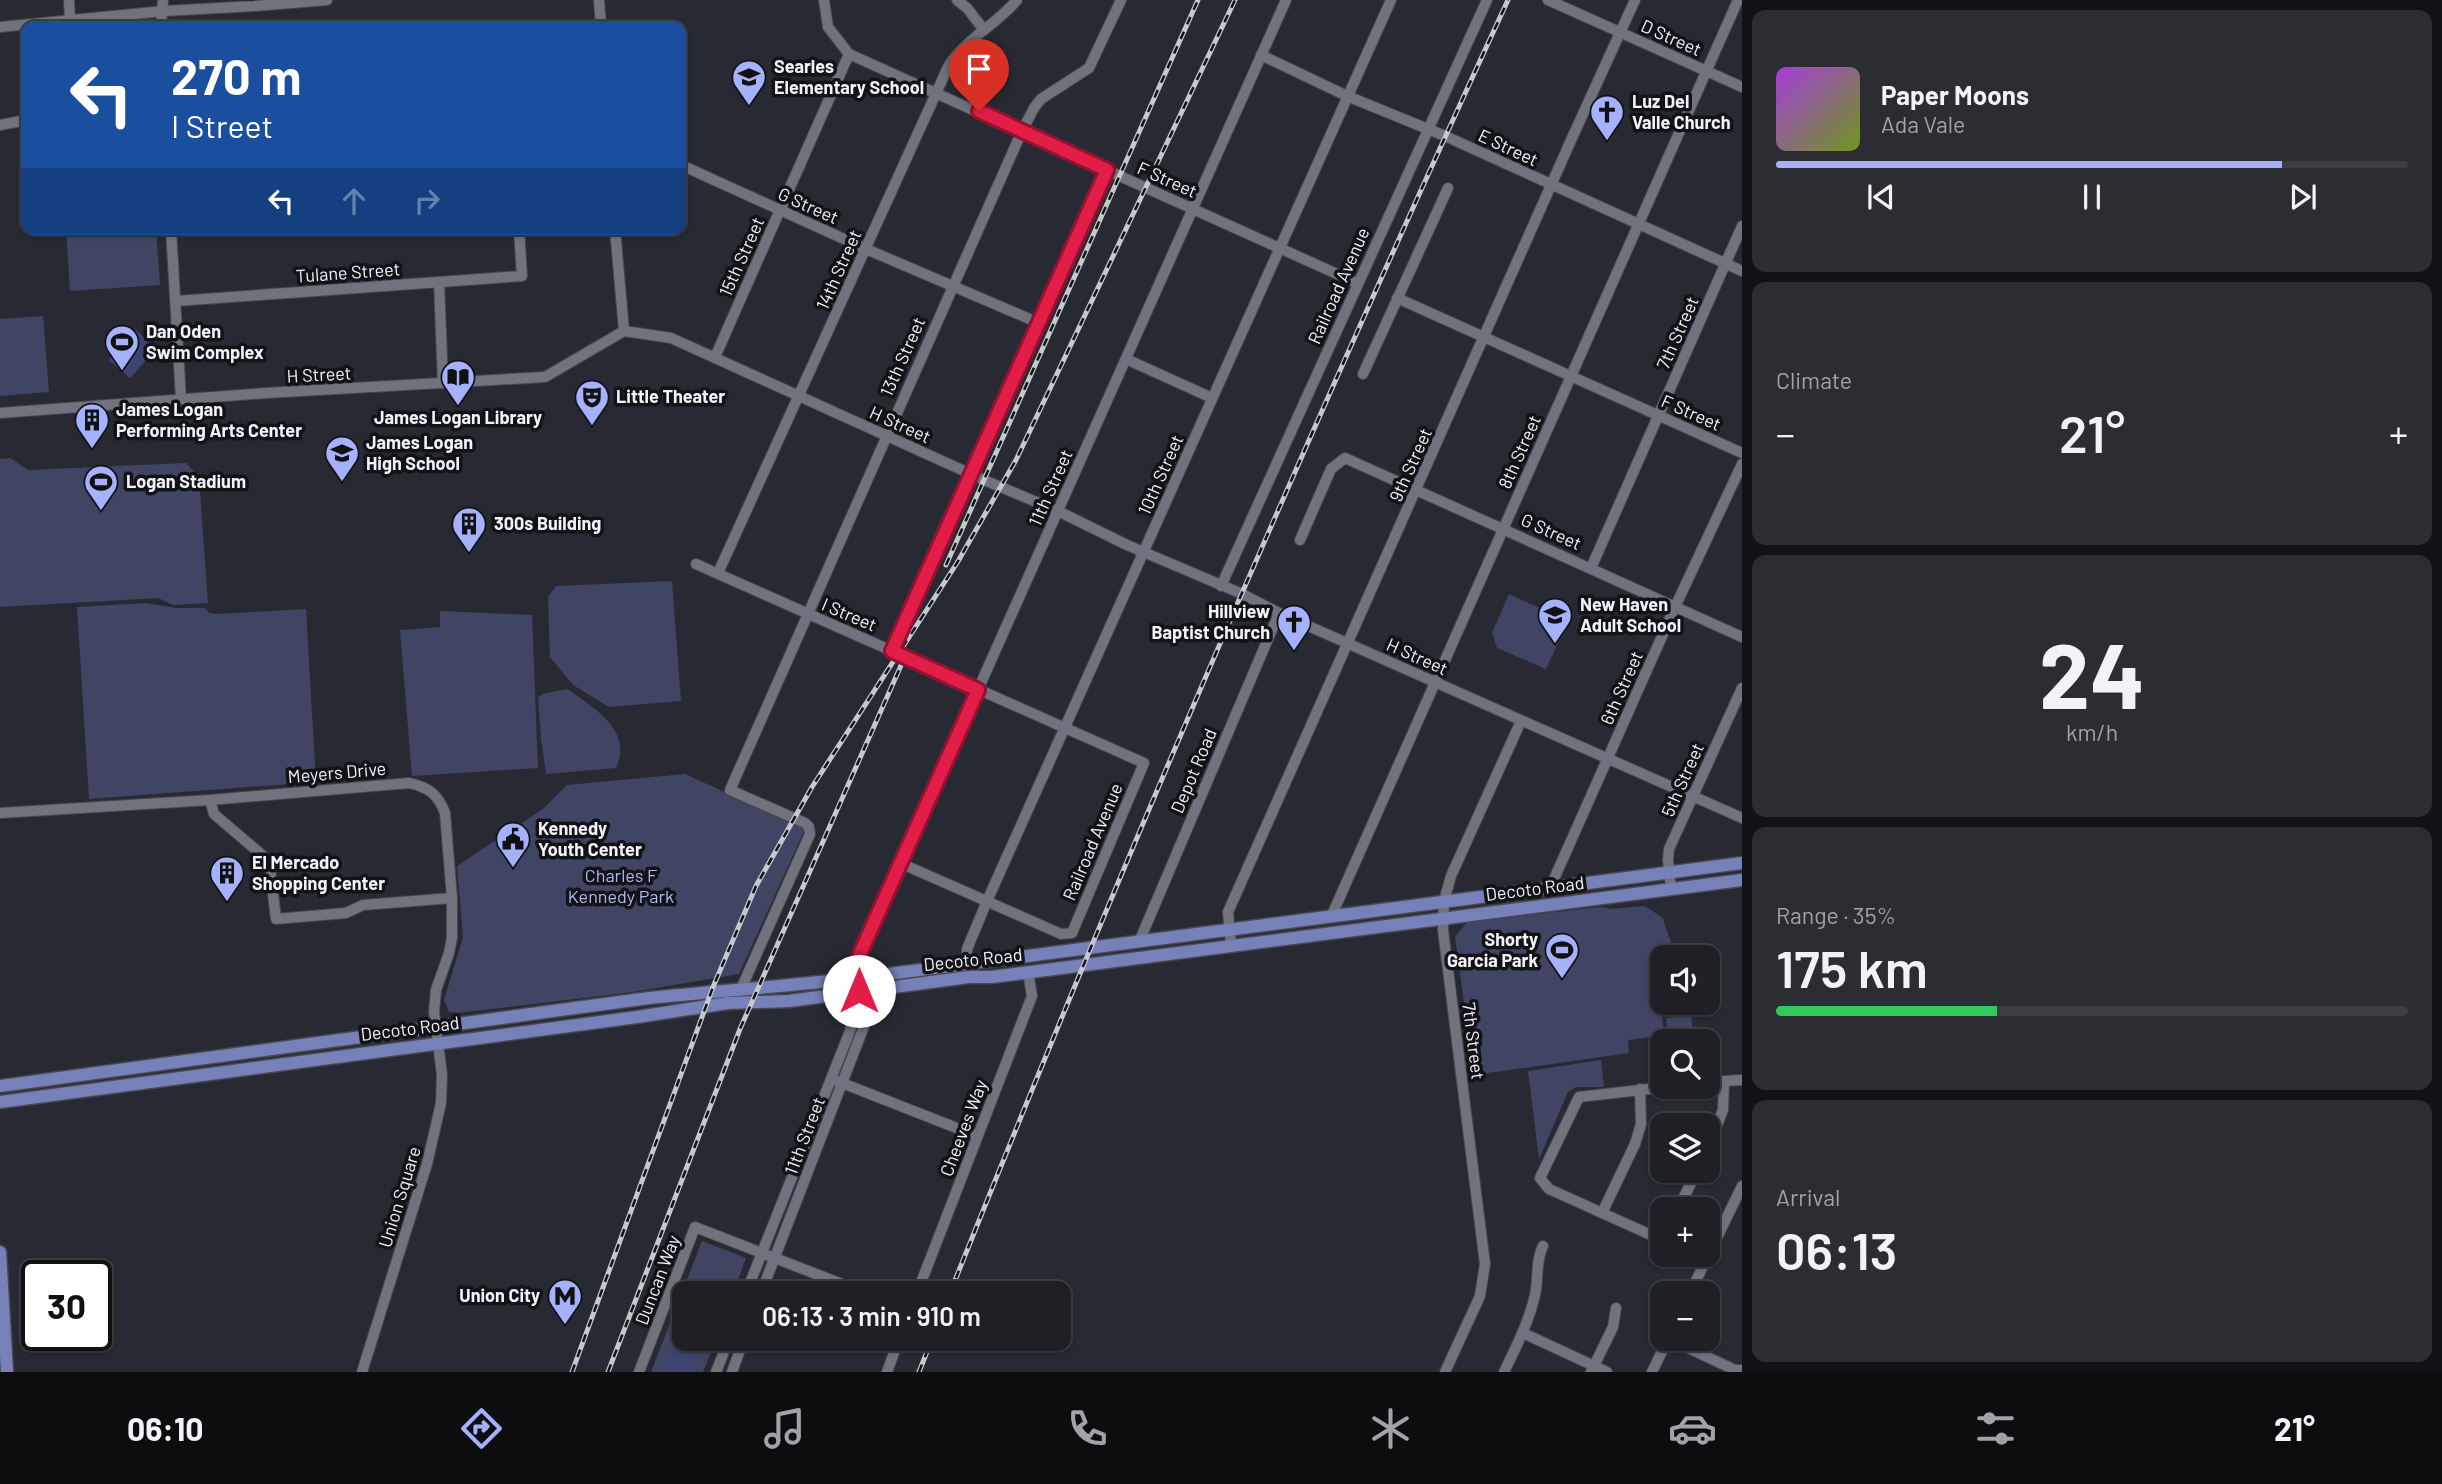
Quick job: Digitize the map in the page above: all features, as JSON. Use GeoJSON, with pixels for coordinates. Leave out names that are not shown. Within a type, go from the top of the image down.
{"type":"FeatureCollection","features":[{"type":"Feature","properties":{"kind":"main road","name":"Decoto Road"},"geometry":{"type":"LineString","coordinates":[[0,1102],[637,1017],[692,1007],[782,1001],[967,964],[1742,863]]}},
{"type":"Feature","properties":{"kind":"main road","name":"Decoto Road"},"geometry":{"type":"LineString","coordinates":[[0,1086],[649,998],[741,989],[859,985],[1028,972],[1742,880]]}},
{"type":"Feature","properties":{"kind":"main road"},"geometry":{"type":"LineString","coordinates":[[192,1076],[200,1064],[256,1057],[273,1050]]}},
{"type":"Feature","properties":{"kind":"main road"},"geometry":{"type":"LineString","coordinates":[[131,1083],[140,1073],[183,1068],[189,1061]]}},
{"type":"Feature","properties":{"kind":"main road"},"geometry":{"type":"LineString","coordinates":[[0,1252],[4,1363]]}},
{"type":"Feature","properties":{"kind":"street"},"geometry":{"type":"LineString","coordinates":[[69,0],[70,21],[163,5],[327,0]]}},
{"type":"Feature","properties":{"kind":"street"},"geometry":{"type":"LineString","coordinates":[[599,0],[601,21]]}},
{"type":"Feature","properties":{"kind":"street"},"geometry":{"type":"LineString","coordinates":[[824,0],[828,27],[849,54]]}},
{"type":"Feature","properties":{"kind":"street"},"geometry":{"type":"LineString","coordinates":[[957,0],[984,30]]}},
{"type":"Feature","properties":{"kind":"street","name":"14th Street"},"geometry":{"type":"LineString","coordinates":[[718,573],[936,92],[954,58],[972,39],[999,20],[1017,0]]}},
{"type":"Feature","properties":{"kind":"street","name":"13th Street"},"geometry":{"type":"LineString","coordinates":[[741,989],[810,834],[805,823],[730,790],[1022,131],[1041,99],[1089,68],[1121,0]]}},
{"type":"Feature","properties":{"kind":"street","name":"11th Street"},"geometry":{"type":"LineString","coordinates":[[751,1281],[850,1031],[859,985],[859,956],[1286,0]]}},
{"type":"Feature","properties":{"kind":"street","name":"10th Street"},"geometry":{"type":"LineString","coordinates":[[967,964],[967,949],[987,901],[1391,0]]}},
{"type":"Feature","properties":{"kind":"street","name":"Railroad Avenue"},"geometry":{"type":"LineString","coordinates":[[1221,586],[1487,0]]}},
{"type":"Feature","properties":{"kind":"street","name":"D Street"},"geometry":{"type":"LineString","coordinates":[[1548,0],[1742,87]]}},
{"type":"Feature","properties":{"kind":"street","name":"9th Street"},"geometry":{"type":"LineString","coordinates":[[1231,946],[1228,912],[1635,0]]}},
{"type":"Feature","properties":{"kind":"street","name":"8th Street"},"geometry":{"type":"LineString","coordinates":[[1331,917],[1738,0]]}},
{"type":"Feature","properties":{"kind":"street"},"geometry":{"type":"LineString","coordinates":[[0,27],[21,25]]}},
{"type":"Feature","properties":{"kind":"street","name":"F Street"},"geometry":{"type":"LineString","coordinates":[[849,54],[1357,283]]}},
{"type":"Feature","properties":{"kind":"street","name":"15th Street"},"geometry":{"type":"LineString","coordinates":[[715,357],[849,54]]}},
{"type":"Feature","properties":{"kind":"street","name":"E Street"},"geometry":{"type":"LineString","coordinates":[[1261,55],[1347,96],[1428,129],[1742,271]]}},
{"type":"Feature","properties":{"kind":"street"},"geometry":{"type":"LineString","coordinates":[[0,125],[21,121]]}},
{"type":"Feature","properties":{"kind":"street","name":"G Street"},"geometry":{"type":"LineString","coordinates":[[686,167],[866,249],[1039,323]]}},
{"type":"Feature","properties":{"kind":"street"},"geometry":{"type":"LineString","coordinates":[[892,651],[1107,170]]}},
{"type":"Feature","properties":{"kind":"street"},"geometry":{"type":"LineString","coordinates":[[1363,374],[1448,188]]}},
{"type":"Feature","properties":{"kind":"street","name":"7th Street"},"geometry":{"type":"LineString","coordinates":[[1591,568],[1742,226]]}},
{"type":"Feature","properties":{"kind":"street"},"geometry":{"type":"LineString","coordinates":[[171,235],[181,400]]}},
{"type":"Feature","properties":{"kind":"street","name":"Tulane Street"},"geometry":{"type":"LineString","coordinates":[[176,301],[522,276],[519,235]]}},
{"type":"Feature","properties":{"kind":"street"},"geometry":{"type":"LineString","coordinates":[[616,235],[624,331]]}},
{"type":"Feature","properties":{"kind":"street"},"geometry":{"type":"LineString","coordinates":[[439,282],[443,383]]}},
{"type":"Feature","properties":{"kind":"street","name":"F Street"},"geometry":{"type":"LineString","coordinates":[[1397,298],[1742,453]]}},
{"type":"Feature","properties":{"kind":"street","name":"H Street"},"geometry":{"type":"LineString","coordinates":[[0,413],[545,377],[624,331],[671,338],[1058,511],[1144,553],[1240,593],[1348,644],[1742,818]]}},
{"type":"Feature","properties":{"kind":"street"},"geometry":{"type":"LineString","coordinates":[[1126,359],[1212,398]]}},
{"type":"Feature","properties":{"kind":"street","name":"G Street"},"geometry":{"type":"LineString","coordinates":[[1300,540],[1331,469],[1345,458],[1742,637]]}},
{"type":"Feature","properties":{"kind":"street","name":"6th Street"},"geometry":{"type":"LineString","coordinates":[[1550,888],[1742,464]]}},
{"type":"Feature","properties":{"kind":"street","name":"I Street"},"geometry":{"type":"LineString","coordinates":[[696,564],[1144,763]]}},
{"type":"Feature","properties":{"kind":"street","name":"Depot Road"},"geometry":{"type":"LineString","coordinates":[[1139,942],[1279,613]]}},
{"type":"Feature","properties":{"kind":"street","name":"5th Street"},"geometry":{"type":"LineString","coordinates":[[1671,889],[1669,849],[1742,688]]}},
{"type":"Feature","properties":{"kind":"street","name":"7th Street"},"geometry":{"type":"LineString","coordinates":[[1444,1372],[1479,1296],[1485,1264],[1442,918],[1444,901],[1451,876],[1521,721]]}},
{"type":"Feature","properties":{"kind":"street","name":"Railroad Avenue"},"geometry":{"type":"LineString","coordinates":[[987,901],[1061,934],[1072,933],[1144,763]]}},
{"type":"Feature","properties":{"kind":"street","name":"Meyers Drive"},"geometry":{"type":"LineString","coordinates":[[0,813],[210,800],[409,783],[420,785],[437,796],[445,813],[452,898],[452,938],[436,990],[436,1028]]}},
{"type":"Feature","properties":{"kind":"street"},"geometry":{"type":"LineString","coordinates":[[210,800],[214,814],[269,861],[276,919],[346,913],[363,905],[452,898]]}},
{"type":"Feature","properties":{"kind":"street"},"geometry":{"type":"LineString","coordinates":[[900,863],[987,901]]}},
{"type":"Feature","properties":{"kind":"street","name":"Cheeves Way"},"geometry":{"type":"LineString","coordinates":[[922,1281],[1032,996],[1028,972]]}},
{"type":"Feature","properties":{"kind":"street","name":"11th Street"},"geometry":{"type":"LineString","coordinates":[[766,1281],[868,1016],[868,1001],[859,985]]}},
{"type":"Feature","properties":{"kind":"street","name":"Union Square"},"geometry":{"type":"LineString","coordinates":[[362,1372],[438,1125],[442,1088],[436,1028]]}},
{"type":"Feature","properties":{"kind":"street"},"geometry":{"type":"LineString","coordinates":[[830,1078],[977,1136]]}},
{"type":"Feature","properties":{"kind":"street"},"geometry":{"type":"LineString","coordinates":[[1720,1082],[1742,1080]]}},
{"type":"Feature","properties":{"kind":"street"},"geometry":{"type":"LineString","coordinates":[[1720,1121],[1724,1081]]}},
{"type":"Feature","properties":{"kind":"street"},"geometry":{"type":"LineString","coordinates":[[1650,1088],[1579,1097],[1540,1178],[1549,1189],[1650,1235]]}},
{"type":"Feature","properties":{"kind":"street"},"geometry":{"type":"LineString","coordinates":[[1602,1213],[1635,1144],[1641,1124],[1640,1089]]}},
{"type":"Feature","properties":{"kind":"street"},"geometry":{"type":"LineString","coordinates":[[1720,1226],[1742,1186]]}},
{"type":"Feature","properties":{"kind":"street","name":"Duncan Way"},"geometry":{"type":"LineString","coordinates":[[639,1372],[695,1227],[762,1253]]}},
{"type":"Feature","properties":{"kind":"street"},"geometry":{"type":"LineString","coordinates":[[1504,1372],[1523,1333],[1535,1293],[1537,1265],[1543,1246]]}},
{"type":"Feature","properties":{"kind":"street"},"geometry":{"type":"LineString","coordinates":[[762,1253],[834,1281]]}},
{"type":"Feature","properties":{"kind":"street"},"geometry":{"type":"LineString","coordinates":[[1592,1369],[1613,1327],[1616,1308]]}},
{"type":"Feature","properties":{"kind":"street"},"geometry":{"type":"LineString","coordinates":[[1523,1333],[1592,1369],[1607,1372]]}},
{"type":"Feature","properties":{"kind":"street"},"geometry":{"type":"LineString","coordinates":[[716,1372],[724,1351]]}},
{"type":"Feature","properties":{"kind":"street"},"geometry":{"type":"LineString","coordinates":[[732,1372],[740,1351]]}},
{"type":"Feature","properties":{"kind":"street"},"geometry":{"type":"LineString","coordinates":[[887,1372],[895,1351]]}},
{"type":"Feature","properties":{"kind":"street"},"geometry":{"type":"LineString","coordinates":[[1652,1372],[1662,1351]]}},
{"type":"Feature","properties":{"kind":"street"},"geometry":{"type":"LineString","coordinates":[[1694,1351],[1735,1370],[1742,1370]]}},
{"type":"Feature","properties":{"kind":"green space"},"geometry":{"type":"Polygon","coordinates":[[[66,235],[156,235],[160,285],[70,291],[66,235]]]}},
{"type":"Feature","properties":{"kind":"green space"},"geometry":{"type":"Polygon","coordinates":[[[43,316],[49,392],[0,396],[0,319],[43,316]]]}},
{"type":"Feature","properties":{"kind":"green space","name":"Logan Stadium"},"geometry":{"type":"Polygon","coordinates":[[[10,458],[28,470],[186,463],[199,478],[208,603],[173,605],[158,598],[0,607],[0,459],[10,458]]]}},
{"type":"Feature","properties":{"kind":"green space"},"geometry":{"type":"Polygon","coordinates":[[[672,581],[681,701],[609,707],[573,685],[550,657],[548,597],[556,586],[672,581]]]}},
{"type":"Feature","properties":{"kind":"green space"},"geometry":{"type":"Polygon","coordinates":[[[1509,594],[1568,621],[1546,669],[1497,648],[1492,633],[1509,594]]]}},
{"type":"Feature","properties":{"kind":"green space"},"geometry":{"type":"Polygon","coordinates":[[[145,603],[176,608],[205,608],[209,613],[218,614],[306,609],[316,782],[89,799],[77,607],[145,603]]]}},
{"type":"Feature","properties":{"kind":"green space"},"geometry":{"type":"Polygon","coordinates":[[[440,611],[532,615],[538,768],[412,776],[400,630],[440,627],[440,611]]]}},
{"type":"Feature","properties":{"kind":"green space"},"geometry":{"type":"Polygon","coordinates":[[[567,689],[599,712],[615,731],[620,743],[616,768],[546,774],[538,698],[542,694],[567,689]]]}},
{"type":"Feature","properties":{"kind":"green space","name":"Charles F Kennedy Park"},"geometry":{"type":"Polygon","coordinates":[[[685,774],[805,829],[739,974],[633,992],[449,1012],[444,1000],[463,937],[457,866],[543,809],[567,785],[685,774]]]}},
{"type":"Feature","properties":{"kind":"green space","name":"Shorty Garcia Park"},"geometry":{"type":"Polygon","coordinates":[[[1645,906],[1663,918],[1672,945],[1650,945],[1650,1015],[1662,1015],[1663,1029],[1650,1029],[1650,1037],[1628,1040],[1629,1053],[1474,1075],[1455,937],[1467,922],[1601,907],[1611,909],[1645,906]]]}},
{"type":"Feature","properties":{"kind":"green space"},"geometry":{"type":"Polygon","coordinates":[[[1691,1015],[1693,1029],[1667,1029],[1666,1018],[1691,1015]]]}},
{"type":"Feature","properties":{"kind":"green space"},"geometry":{"type":"Polygon","coordinates":[[[1601,1060],[1604,1087],[1576,1087],[1568,1092],[1539,1159],[1528,1071],[1601,1060]]]}},
{"type":"Feature","properties":{"kind":"green space"},"geometry":{"type":"Polygon","coordinates":[[[702,1241],[746,1258],[737,1281],[686,1281],[702,1241]]]}},
{"type":"Feature","properties":{"kind":"green space"},"geometry":{"type":"Polygon","coordinates":[[[672,1318],[672,1351],[711,1351],[703,1372],[651,1372],[672,1318]]]}},
{"type":"Feature","properties":{"kind":"shaded area"},"geometry":{"type":"Polygon","coordinates":[[[136,330],[156,349],[130,378],[109,360],[136,330]]]}},
{"type":"Feature","properties":{"kind":"shaded area"},"geometry":{"type":"Polygon","coordinates":[[[672,1350],[687,1351],[685,1356],[689,1358],[691,1352],[697,1355],[690,1372],[685,1372],[685,1368],[679,1372],[664,1370],[672,1350]]]}},
{"type":"Feature","properties":{"kind":"railway"},"geometry":{"type":"LineString","coordinates":[[946,565],[1198,0]]}},
{"type":"Feature","properties":{"kind":"railway"},"geometry":{"type":"LineString","coordinates":[[572,1372],[713,987],[756,886],[812,787],[957,563],[1016,460],[1235,0]]}},
{"type":"Feature","properties":{"kind":"railway"},"geometry":{"type":"LineString","coordinates":[[955,1281],[1083,967],[1220,643],[1508,0]]}},
{"type":"Feature","properties":{"kind":"railway"},"geometry":{"type":"LineString","coordinates":[[608,1372],[740,1029],[903,661]]}},
{"type":"Feature","properties":{"kind":"railway"},"geometry":{"type":"LineString","coordinates":[[919,1372],[927,1351]]}},
{"type":"Feature","properties":{"kind":"place","name":"Searles Elementary School"},"geometry":{"type":"Point","coordinates":[749,107]}},
{"type":"Feature","properties":{"kind":"place","name":"Luz Del Valle Church"},"geometry":{"type":"Point","coordinates":[1607,142]}},
{"type":"Feature","properties":{"kind":"place","name":"Dan Oden Swim Complex"},"geometry":{"type":"Point","coordinates":[122,372]}},
{"type":"Feature","properties":{"kind":"place","name":"James Logan Library"},"geometry":{"type":"Point","coordinates":[458,407]}},
{"type":"Feature","properties":{"kind":"place","name":"Little Theater"},"geometry":{"type":"Point","coordinates":[592,427]}},
{"type":"Feature","properties":{"kind":"place","name":"James Logan Performing Arts Center"},"geometry":{"type":"Point","coordinates":[92,450]}},
{"type":"Feature","properties":{"kind":"place","name":"James Logan High School"},"geometry":{"type":"Point","coordinates":[342,483]}},
{"type":"Feature","properties":{"kind":"place","name":"Logan Stadium"},"geometry":{"type":"Point","coordinates":[101,512]}},
{"type":"Feature","properties":{"kind":"place","name":"300s Building"},"geometry":{"type":"Point","coordinates":[469,554]}},
{"type":"Feature","properties":{"kind":"place","name":"New Haven Adult School"},"geometry":{"type":"Point","coordinates":[1555,645]}},
{"type":"Feature","properties":{"kind":"place","name":"Hillview Baptist Church"},"geometry":{"type":"Point","coordinates":[1294,652]}},
{"type":"Feature","properties":{"kind":"place","name":"Kennedy Youth Center"},"geometry":{"type":"Point","coordinates":[513,869]}},
{"type":"Feature","properties":{"kind":"place","name":"El Mercado Shopping Center"},"geometry":{"type":"Point","coordinates":[227,903]}},
{"type":"Feature","properties":{"kind":"place","name":"Shorty Garcia Park"},"geometry":{"type":"Point","coordinates":[1562,980]}},
{"type":"Feature","properties":{"kind":"place","name":"Union City"},"geometry":{"type":"Point","coordinates":[565,1326]}},
{"type":"Feature","properties":{"kind":"route"},"geometry":{"type":"LineString","coordinates":[[859,991],[859,956],[978,690],[892,651],[1107,170],[979,111]]}}]}
